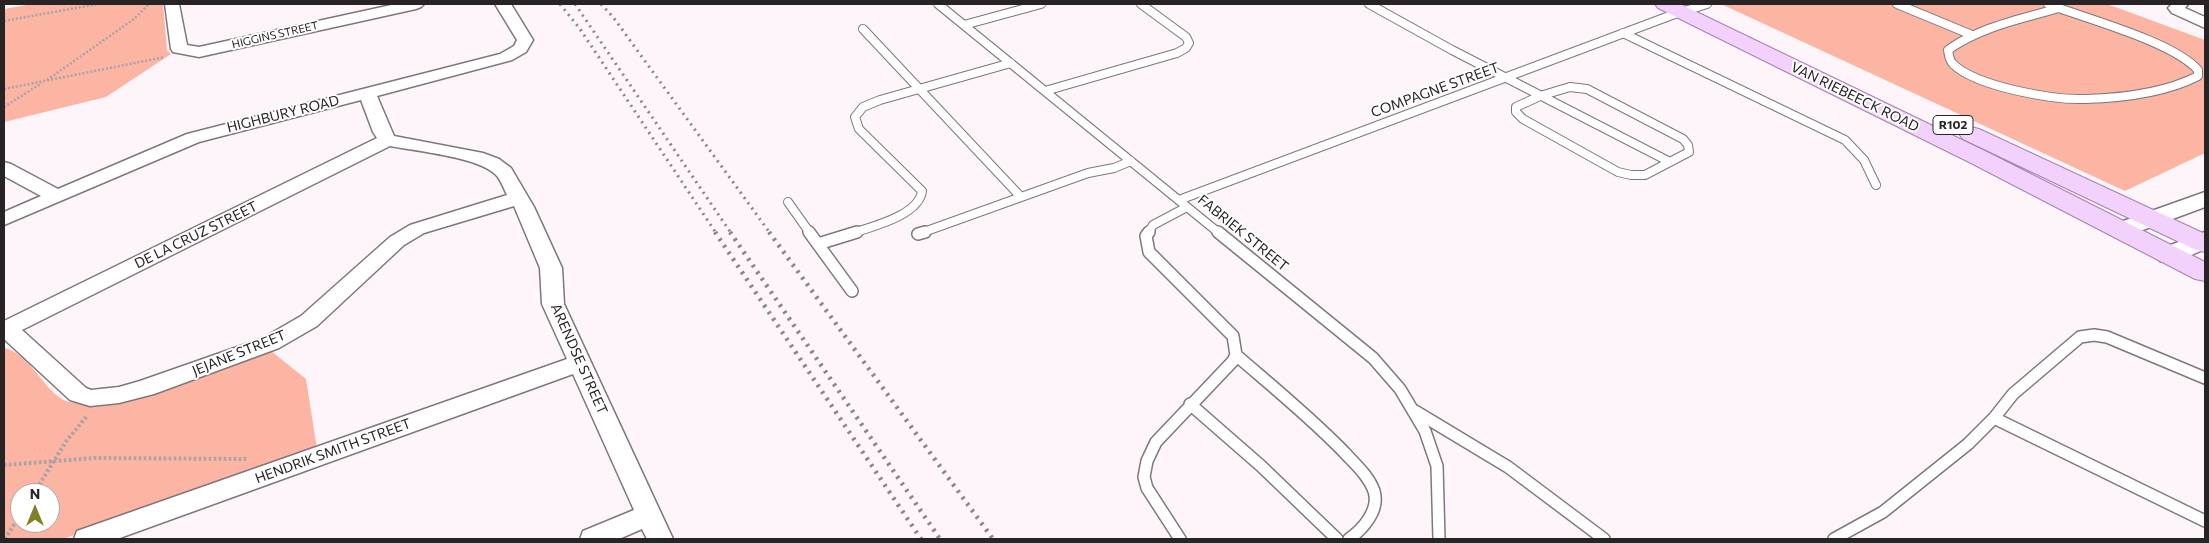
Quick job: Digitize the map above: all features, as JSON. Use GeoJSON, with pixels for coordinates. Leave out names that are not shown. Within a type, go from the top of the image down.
{"type":"FeatureCollection","features":[{"type":"Feature","properties":{"kind":"main road","name":"VAN RIEBEECK ROAD"},"geometry":{"type":"LineString","coordinates":[[1690,6],[2204,242]]}},
{"type":"Feature","properties":{"kind":"main road","name":"VAN RIEBEECK ROAD"},"geometry":{"type":"LineString","coordinates":[[1690,6],[2205,273]]}},
{"type":"Feature","properties":{"kind":"street","name":"HIGGINS STREET"},"geometry":{"type":"LineString","coordinates":[[172,4],[179,49],[190,52],[416,4]]}},
{"type":"Feature","properties":{"kind":"street","name":"HIGHBURY ROAD"},"geometry":{"type":"LineString","coordinates":[[4,219],[193,138],[488,63],[514,53],[520,49],[526,40],[503,4]]}},
{"type":"Feature","properties":{"kind":"street"},"geometry":{"type":"LineString","coordinates":[[2181,4],[2176,8],[2177,10],[2205,23]]}},
{"type":"Feature","properties":{"kind":"street"},"geometry":{"type":"LineString","coordinates":[[367,93],[382,132],[388,140]]}},
{"type":"Feature","properties":{"kind":"street","name":"ARENDSE STREET"},"geometry":{"type":"LineString","coordinates":[[388,140],[476,157],[492,163],[504,172],[519,198],[551,268],[553,304],[660,539]]}},
{"type":"Feature","properties":{"kind":"street","name":"DE LA CRUZ STREET"},"geometry":{"type":"LineString","coordinates":[[6,329],[388,140]]}},
{"type":"Feature","properties":{"kind":"street"},"geometry":{"type":"LineString","coordinates":[[4,168],[56,196]]}},
{"type":"Feature","properties":{"kind":"street","name":"JEJANE STREET"},"geometry":{"type":"LineString","coordinates":[[6,329],[78,394],[90,398],[102,398],[146,388],[271,343],[309,321],[397,241],[417,229],[519,198]]}},
{"type":"Feature","properties":{"kind":"street"},"geometry":{"type":"LineString","coordinates":[[2121,230],[2205,199]]}},
{"type":"Feature","properties":{"kind":"street"},"geometry":{"type":"LineString","coordinates":[[2170,255],[2204,242]]}},
{"type":"Feature","properties":{"kind":"street","name":"HENDRIK SMITH STREET"},"geometry":{"type":"LineString","coordinates":[[87,539],[580,363]]}},
{"type":"Feature","properties":{"kind":"street"},"geometry":{"type":"LineString","coordinates":[[592,539],[649,516]]}},
{"type":"Feature","properties":{"kind":"lane","name":"FABRIEK STREET"},"geometry":{"type":"LineString","coordinates":[[938,4],[1373,358],[1400,389],[1425,431],[1437,466],[1439,539]]}},
{"type":"Feature","properties":{"kind":"lane"},"geometry":{"type":"LineString","coordinates":[[964,25],[1041,4]]}},
{"type":"Feature","properties":{"kind":"lane"},"geometry":{"type":"LineString","coordinates":[[1045,91],[1177,53],[1186,48],[1190,43],[1180,31],[1141,4]]}},
{"type":"Feature","properties":{"kind":"lane"},"geometry":{"type":"LineString","coordinates":[[1369,4],[1452,50],[1670,162]]}},
{"type":"Feature","properties":{"kind":"lane"},"geometry":{"type":"LineString","coordinates":[[1897,4],[1972,35]]}},
{"type":"Feature","properties":{"kind":"lane"},"geometry":{"type":"LineString","coordinates":[[2048,4],[2059,8],[2166,47],[2192,63],[2198,70],[2198,76],[2190,82],[2173,86],[2085,99],[2060,98],[2034,94],[1978,78],[1961,70],[1952,63],[1948,50],[1958,41],[2059,8]]}},
{"type":"Feature","properties":{"kind":"lane","name":"COMPAGNE STREET"},"geometry":{"type":"LineString","coordinates":[[1236,354],[1233,336],[1149,252],[1146,236],[1154,225],[1183,203],[1690,6]]}},
{"type":"Feature","properties":{"kind":"lane"},"geometry":{"type":"LineString","coordinates":[[863,30],[920,88],[1020,196]]}},
{"type":"Feature","properties":{"kind":"lane"},"geometry":{"type":"LineString","coordinates":[[1623,33],[1845,140],[1857,148],[1862,155],[1876,185]]}},
{"type":"Feature","properties":{"kind":"lane"},"geometry":{"type":"LineString","coordinates":[[818,244],[903,214],[918,203],[922,189],[859,129],[855,117],[863,107],[920,88],[1010,63]]}},
{"type":"Feature","properties":{"kind":"lane"},"geometry":{"type":"LineString","coordinates":[[1570,87],[1587,89],[1686,143],[1689,152],[1645,176],[1618,172],[1518,115],[1516,107],[1540,96],[1570,87]]}},
{"type":"Feature","properties":{"kind":"lane"},"geometry":{"type":"LineString","coordinates":[[918,234],[1020,196],[1088,173],[1114,168],[1131,161]]}},
{"type":"Feature","properties":{"kind":"lane"},"geometry":{"type":"LineString","coordinates":[[788,202],[852,291]]}},
{"type":"Feature","properties":{"kind":"lane"},"geometry":{"type":"LineString","coordinates":[[1834,539],[1883,512],[1968,444],[1994,418],[2013,394],[2076,339],[2085,336],[2101,336],[2114,339],[2205,378]]}},
{"type":"Feature","properties":{"kind":"lane"},"geometry":{"type":"LineString","coordinates":[[1180,539],[1145,484],[1145,468],[1156,442],[1190,404],[1233,361],[1236,354],[1334,442],[1367,478],[1374,490],[1371,518],[1360,532],[1349,539]]}},
{"type":"Feature","properties":{"kind":"lane"},"geometry":{"type":"LineString","coordinates":[[1190,404],[1261,466],[1337,539]]}},
{"type":"Feature","properties":{"kind":"lane"},"geometry":{"type":"LineString","coordinates":[[1414,410],[1508,467],[1604,539]]}},
{"type":"Feature","properties":{"kind":"lane"},"geometry":{"type":"LineString","coordinates":[[1994,418],[2205,521]]}},
{"type":"Feature","properties":{"kind":"path"},"geometry":{"type":"LineString","coordinates":[[4,21],[98,4]]}},
{"type":"Feature","properties":{"kind":"path"},"geometry":{"type":"LineString","coordinates":[[4,106],[44,82],[134,19],[149,4]]}},
{"type":"Feature","properties":{"kind":"path"},"geometry":{"type":"LineString","coordinates":[[4,89],[159,59]]}},
{"type":"Feature","properties":{"kind":"path"},"geometry":{"type":"LineString","coordinates":[[41,483],[67,440],[102,398]]}},
{"type":"Feature","properties":{"kind":"path"},"geometry":{"type":"LineString","coordinates":[[4,465],[94,458],[239,458],[278,461],[279,470]]}},
{"type":"Feature","properties":{"kind":"shaded area"},"geometry":{"type":"Polygon","coordinates":[[[32,4],[163,4],[167,50],[171,54],[106,97],[4,122],[4,9],[32,4]]]}},
{"type":"Feature","properties":{"kind":"shaded area"},"geometry":{"type":"Polygon","coordinates":[[[1721,4],[2107,4],[2205,40],[2205,153],[2125,191],[1721,4]]]}},
{"type":"Feature","properties":{"kind":"shaded area"},"geometry":{"type":"Polygon","coordinates":[[[4,348],[22,357],[58,396],[66,401],[83,403],[135,394],[198,376],[271,351],[306,379],[317,449],[63,539],[4,539],[4,348]]]}},
{"type":"Feature","properties":{"kind":"railway"},"geometry":{"type":"LineString","coordinates":[[560,4],[580,29],[716,233]]}},
{"type":"Feature","properties":{"kind":"railway"},"geometry":{"type":"LineString","coordinates":[[575,4],[731,233]]}},
{"type":"Feature","properties":{"kind":"railway"},"geometry":{"type":"LineString","coordinates":[[601,4],[613,17],[770,233]]}},
{"type":"Feature","properties":{"kind":"railway"},"geometry":{"type":"LineString","coordinates":[[715,232],[921,539]]}},
{"type":"Feature","properties":{"kind":"railway"},"geometry":{"type":"LineString","coordinates":[[730,232],[940,539]]}},
{"type":"Feature","properties":{"kind":"railway"},"geometry":{"type":"LineString","coordinates":[[769,232],[993,539]]}}]}
